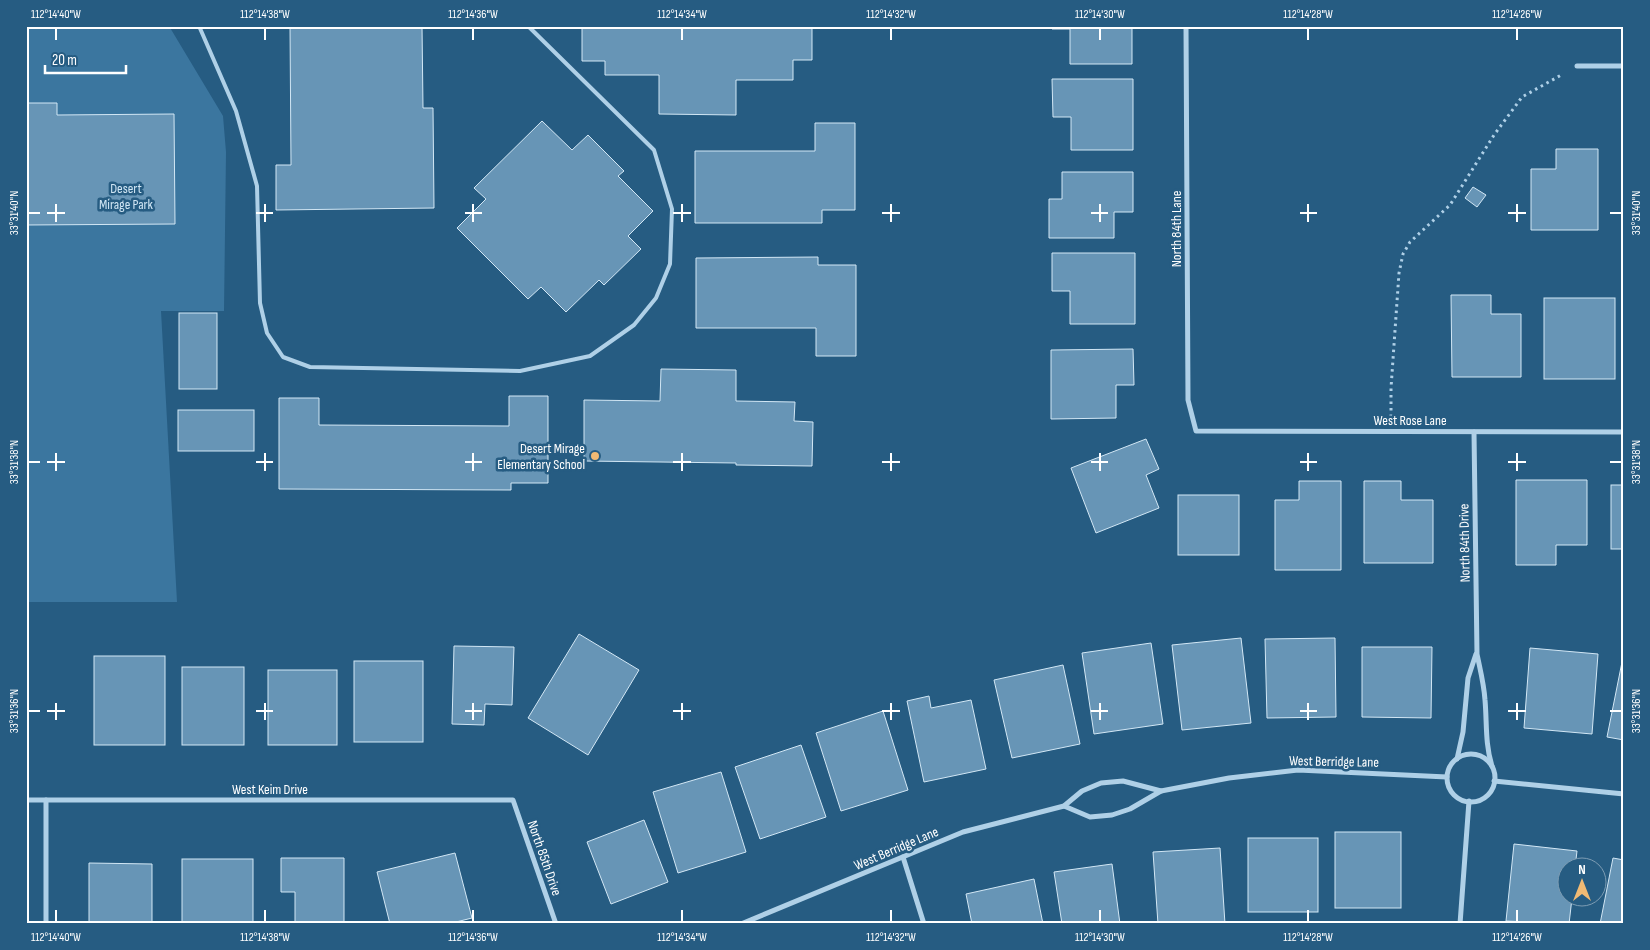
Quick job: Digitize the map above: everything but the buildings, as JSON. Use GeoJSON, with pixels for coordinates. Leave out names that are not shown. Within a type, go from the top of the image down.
{"type":"FeatureCollection","features":[{"type":"Feature","properties":{"kind":"street","name":"North 84th Lane"},"geometry":{"type":"LineString","coordinates":[[1186,26],[1188,400],[1196,431]]}},
{"type":"Feature","properties":{"kind":"street"},"geometry":{"type":"LineString","coordinates":[[1576,66],[1624,66]]}},
{"type":"Feature","properties":{"kind":"street","name":"West Rose Lane"},"geometry":{"type":"LineString","coordinates":[[1196,431],[1624,432]]}},
{"type":"Feature","properties":{"kind":"street","name":"North 84th Drive"},"geometry":{"type":"LineString","coordinates":[[1474,432],[1477,654],[1486,702],[1485,730],[1492,766]]}},
{"type":"Feature","properties":{"kind":"street","name":"North 84th Drive"},"geometry":{"type":"LineString","coordinates":[[1457,759],[1463,732],[1468,678],[1477,654]]}},
{"type":"Feature","properties":{"kind":"street"},"geometry":{"type":"LineString","coordinates":[[1472,754],[1480,756],[1492,766],[1494,781],[1488,794],[1482,799],[1470,801],[1460,799],[1453,794],[1447,777],[1452,764],[1457,759],[1472,754]]}},
{"type":"Feature","properties":{"kind":"street","name":"West Berridge Lane"},"geometry":{"type":"LineString","coordinates":[[1064,806],[1090,817],[1112,815],[1130,809],[1161,790],[1229,778],[1298,770],[1447,777]]}},
{"type":"Feature","properties":{"kind":"street","name":"West Berridge Lane"},"geometry":{"type":"LineString","coordinates":[[741,924],[963,832],[1064,806],[1082,791],[1101,783],[1123,781],[1161,790]]}},
{"type":"Feature","properties":{"kind":"street"},"geometry":{"type":"LineString","coordinates":[[1494,781],[1624,794]]}},
{"type":"Feature","properties":{"kind":"street","name":"West Keim Drive"},"geometry":{"type":"LineString","coordinates":[[26,800],[513,800]]}},
{"type":"Feature","properties":{"kind":"street"},"geometry":{"type":"LineString","coordinates":[[46,800],[46,924]]}},
{"type":"Feature","properties":{"kind":"street","name":"North 85th Drive"},"geometry":{"type":"LineString","coordinates":[[513,800],[556,924]]}},
{"type":"Feature","properties":{"kind":"street"},"geometry":{"type":"LineString","coordinates":[[1460,924],[1470,801]]}},
{"type":"Feature","properties":{"kind":"street"},"geometry":{"type":"LineString","coordinates":[[902,857],[924,924]]}},
{"type":"Feature","properties":{"kind":"lane"},"geometry":{"type":"LineString","coordinates":[[199,26],[236,111],[257,186],[260,303],[267,333],[283,357],[310,367],[520,371],[590,356],[634,325],[656,298],[670,264],[672,209],[654,150],[528,26]]}},
{"type":"Feature","properties":{"kind":"path"},"geometry":{"type":"LineString","coordinates":[[1391,432],[1391,378],[1399,273],[1403,254],[1410,242],[1450,205],[1494,135],[1522,97],[1576,66]]}},
{"type":"Feature","properties":{"kind":"green space","name":"Desert Mirage Park"},"geometry":{"type":"Polygon","coordinates":[[[26,26],[169,26],[223,116],[226,152],[224,311],[161,311],[177,602],[26,602],[26,26]]]}},
{"type":"Feature","properties":{"kind":"place","name":"Desert Mirage Elementary School"},"geometry":{"type":"Point","coordinates":[595,456]}}]}
